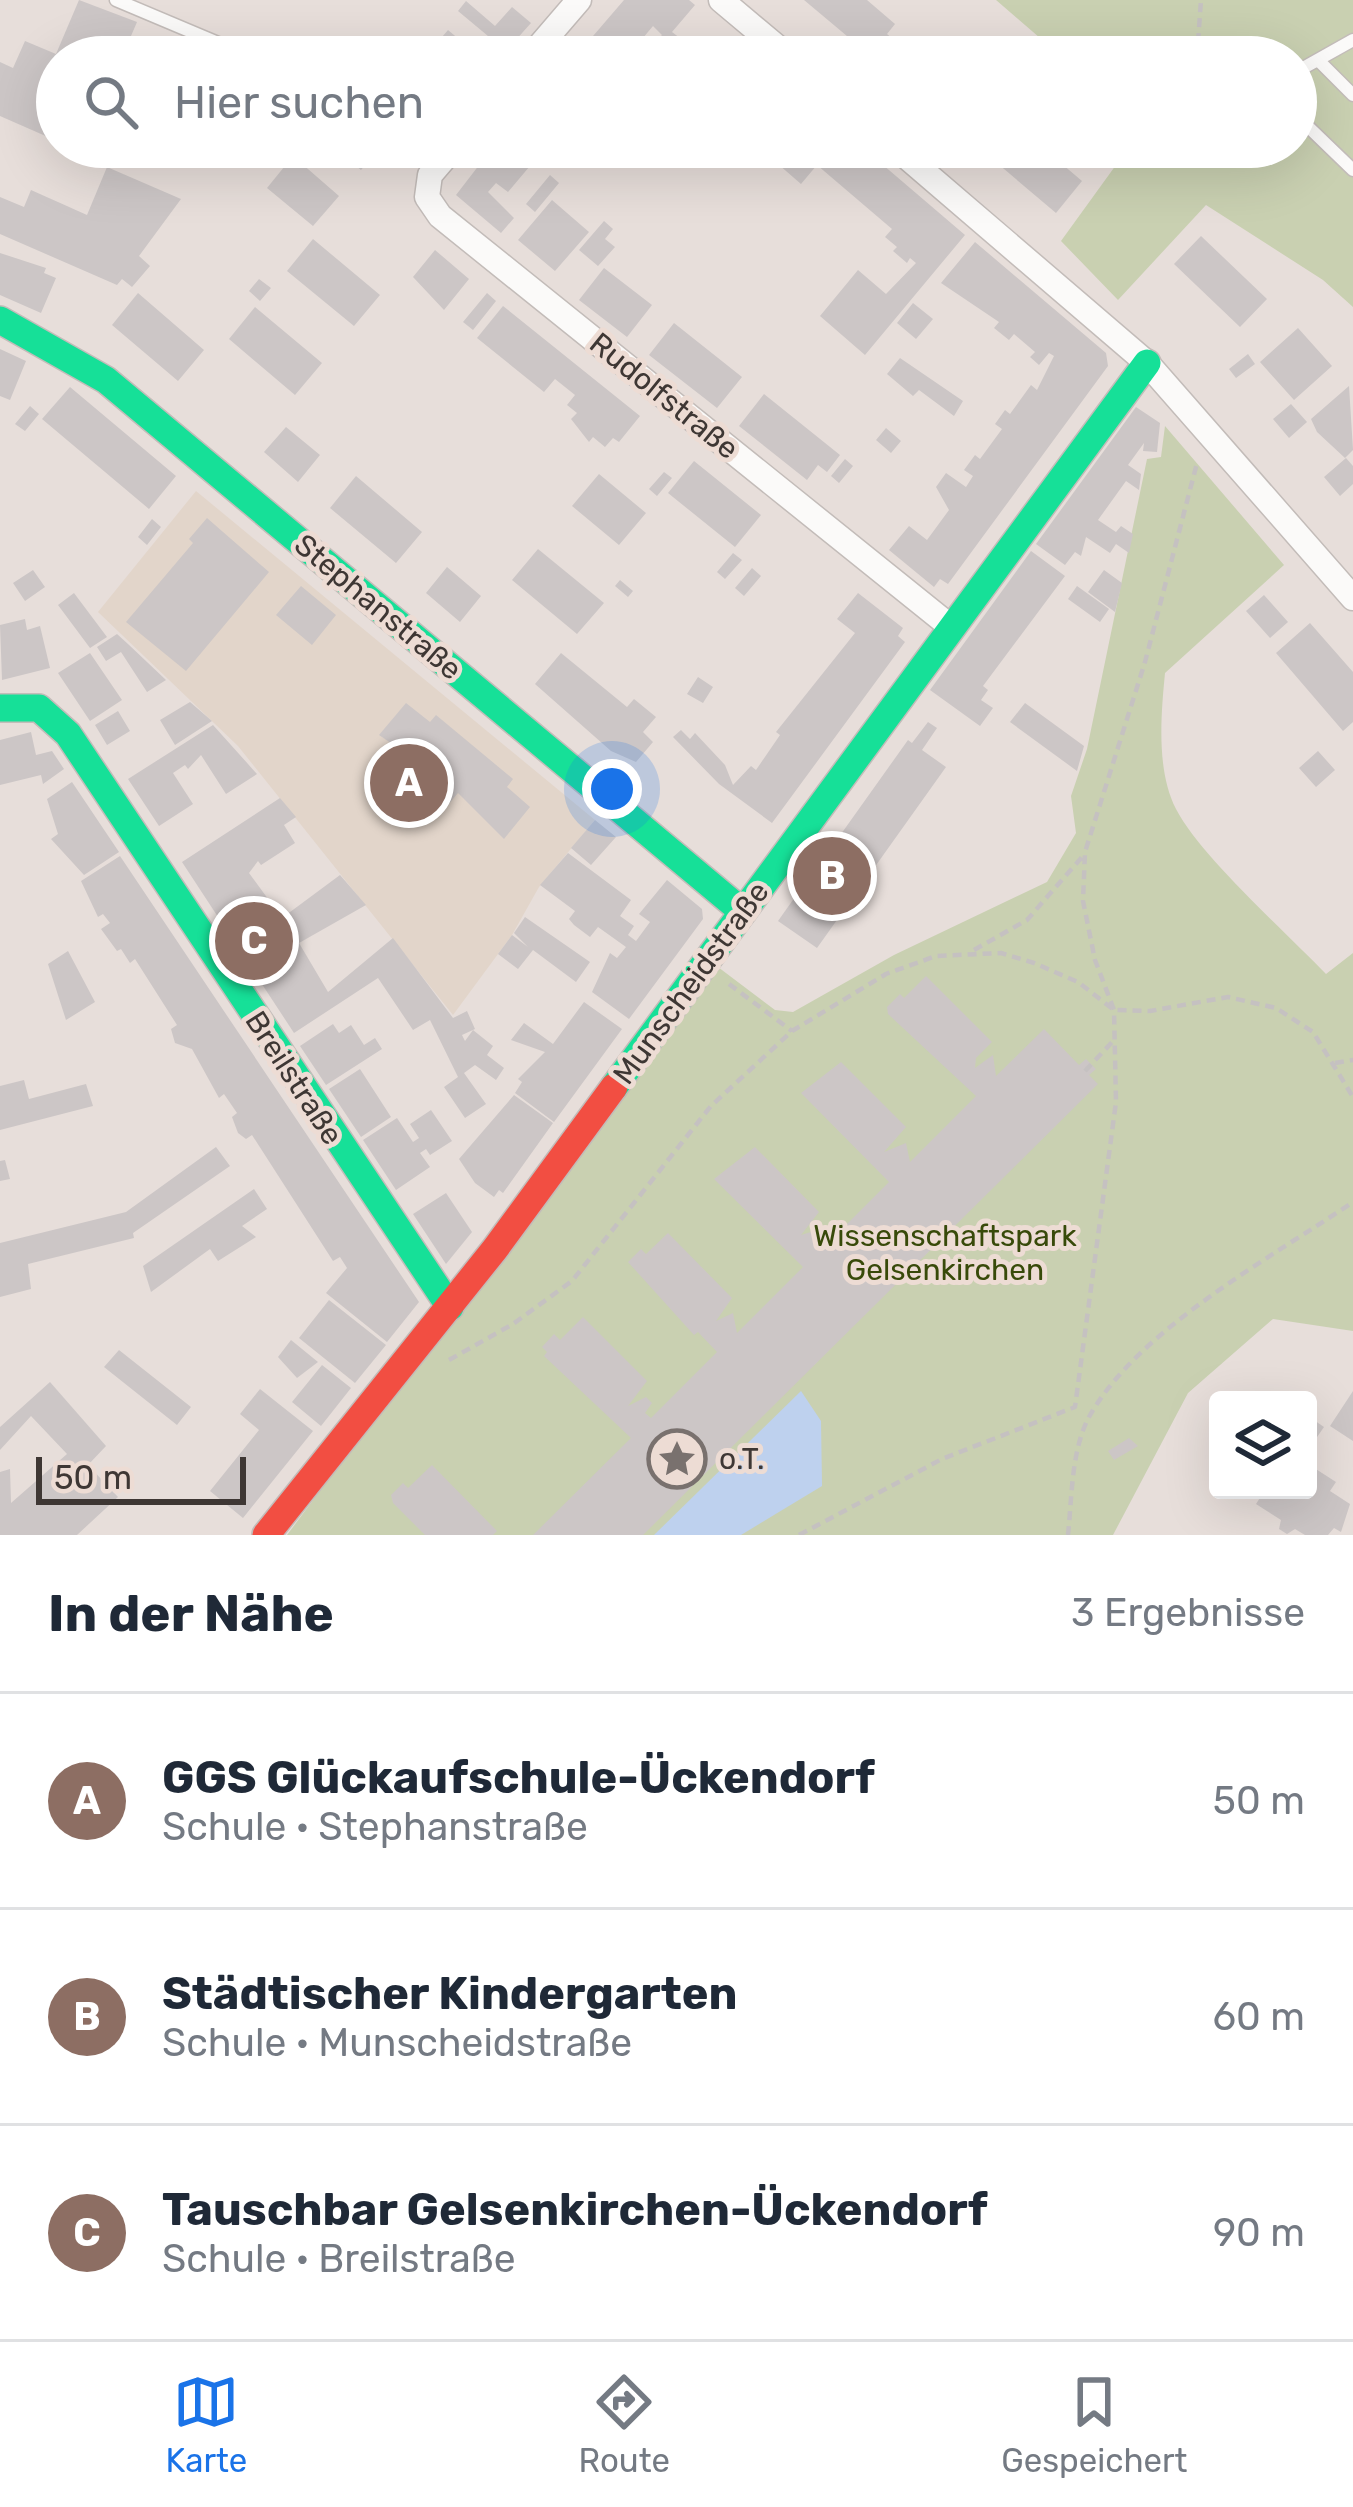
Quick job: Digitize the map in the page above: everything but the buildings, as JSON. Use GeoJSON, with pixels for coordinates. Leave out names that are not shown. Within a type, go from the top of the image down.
{"type":"FeatureCollection","features":[{"type":"Feature","properties":{"kind":"street"},"geometry":{"type":"LineString","coordinates":[[548,36],[579,0]]}},
{"type":"Feature","properties":{"kind":"street"},"geometry":{"type":"LineString","coordinates":[[722,0],[764,36]]}},
{"type":"Feature","properties":{"kind":"street","name":"Rudolfstraße"},"geometry":{"type":"LineString","coordinates":[[436,168],[430,175],[427,197],[440,216],[951,627]]}},
{"type":"Feature","properties":{"kind":"street"},"geometry":{"type":"LineString","coordinates":[[920,168],[1147,363],[1353,598]]}},
{"type":"Feature","properties":{"kind":"street","name":"Stephanstraße"},"geometry":{"type":"LineString","coordinates":[[0,320],[67,353],[119,390],[743,912]]}},
{"type":"Feature","properties":{"kind":"street","name":"Munscheidstraße"},"geometry":{"type":"LineString","coordinates":[[266,1535],[450,1307],[1147,363]]}},
{"type":"Feature","properties":{"kind":"street","name":"Breilstraße"},"geometry":{"type":"LineString","coordinates":[[0,708],[32,702],[52,713],[68,734],[450,1307]]}},
{"type":"Feature","properties":{"kind":"lane"},"geometry":{"type":"LineString","coordinates":[[116,0],[201,36]]}},
{"type":"Feature","properties":{"kind":"lane"},"geometry":{"type":"LineString","coordinates":[[1353,40],[1318,60],[1353,95]]}},
{"type":"Feature","properties":{"kind":"lane"},"geometry":{"type":"LineString","coordinates":[[1317,135],[1353,170]]}},
{"type":"Feature","properties":{"kind":"path"},"geometry":{"type":"LineString","coordinates":[[1198,36],[1201,0]]}},
{"type":"Feature","properties":{"kind":"path"},"geometry":{"type":"LineString","coordinates":[[1075,1407],[1116,1102],[1114,1010],[1095,960],[1083,901],[1084,852],[1145,662],[1199,457],[1214,435]]}},
{"type":"Feature","properties":{"kind":"path"},"geometry":{"type":"LineString","coordinates":[[404,1364],[445,1362],[554,1298],[711,1106],[792,1030],[886,974],[971,951],[1027,920],[1053,897],[1084,852]]}},
{"type":"Feature","properties":{"kind":"path"},"geometry":{"type":"LineString","coordinates":[[971,951],[1034,963],[1078,982],[1114,1010],[1150,1011],[1228,998],[1259,1002],[1305,1024],[1335,1063],[1353,1097]]}},
{"type":"Feature","properties":{"kind":"path"},"geometry":{"type":"LineString","coordinates":[[702,968],[792,1030]]}},
{"type":"Feature","properties":{"kind":"path"},"geometry":{"type":"LineString","coordinates":[[1084,1070],[1114,1039]]}},
{"type":"Feature","properties":{"kind":"path"},"geometry":{"type":"LineString","coordinates":[[1335,1063],[1353,1060]]}},
{"type":"Feature","properties":{"kind":"path"},"geometry":{"type":"LineString","coordinates":[[1068,1535],[1072,1487],[1089,1418],[1175,1326],[1353,1202]]}},
{"type":"Feature","properties":{"kind":"path"},"geometry":{"type":"LineString","coordinates":[[1075,1407],[1089,1418]]}},
{"type":"Feature","properties":{"kind":"path"},"geometry":{"type":"LineString","coordinates":[[799,1535],[942,1459],[1075,1407]]}},
{"type":"Feature","properties":{"kind":"shaded area"},"geometry":{"type":"Polygon","coordinates":[[[196,491],[595,820],[539,887],[512,935],[453,1015],[238,746],[98,612],[196,491]]]}},
{"type":"Feature","properties":{"kind":"green space"},"geometry":{"type":"Polygon","coordinates":[[[996,0],[1353,0],[1353,307],[1323,280],[1206,205],[1118,300],[1061,241],[1114,168],[1317,168],[1317,36],[1038,36],[996,0]]]}},
{"type":"Feature","properties":{"kind":"green space","name":"Wissenschaftspark Gelsenkirchen"},"geometry":{"type":"Polygon","coordinates":[[[1165,426],[1284,565],[1165,673],[1163,760],[1176,809],[1245,894],[1326,974],[1353,953],[1353,1331],[1273,1319],[1188,1393],[1113,1535],[287,1535],[714,964],[775,1010],[793,1012],[894,955],[1047,882],[1076,833],[1071,796],[1087,749],[1147,459],[1161,457],[1165,426]]]}},
{"type":"Feature","properties":{"kind":"water"},"geometry":{"type":"Polygon","coordinates":[[[801,1391],[821,1421],[822,1486],[741,1535],[654,1535],[801,1391]]]}},
{"type":"Feature","properties":{"kind":"traffic: fast"},"geometry":{"type":"LineString","coordinates":[[0,320],[106,380],[743,912]]}},
{"type":"Feature","properties":{"kind":"traffic: fast"},"geometry":{"type":"LineString","coordinates":[[614,1087],[1147,363]]}},
{"type":"Feature","properties":{"kind":"traffic: fast"},"geometry":{"type":"LineString","coordinates":[[0,708],[39,708],[68,734],[450,1307]]}},
{"type":"Feature","properties":{"kind":"traffic: jam"},"geometry":{"type":"LineString","coordinates":[[266,1535],[495,1249],[614,1087]]}},
{"type":"Feature","properties":{"kind":"place","name":"GGS Glückaufschule-Ückendorf"},"geometry":{"type":"Point","coordinates":[409,783]}},
{"type":"Feature","properties":{"kind":"place","name":"Städtischer Kindergarten"},"geometry":{"type":"Point","coordinates":[832,876]}},
{"type":"Feature","properties":{"kind":"place","name":"Tauschbar Gelsenkirchen-Ückendorf"},"geometry":{"type":"Point","coordinates":[254,941]}},
{"type":"Feature","properties":{"kind":"place","name":"o.T."},"geometry":{"type":"Point","coordinates":[677,1459]}}]}
